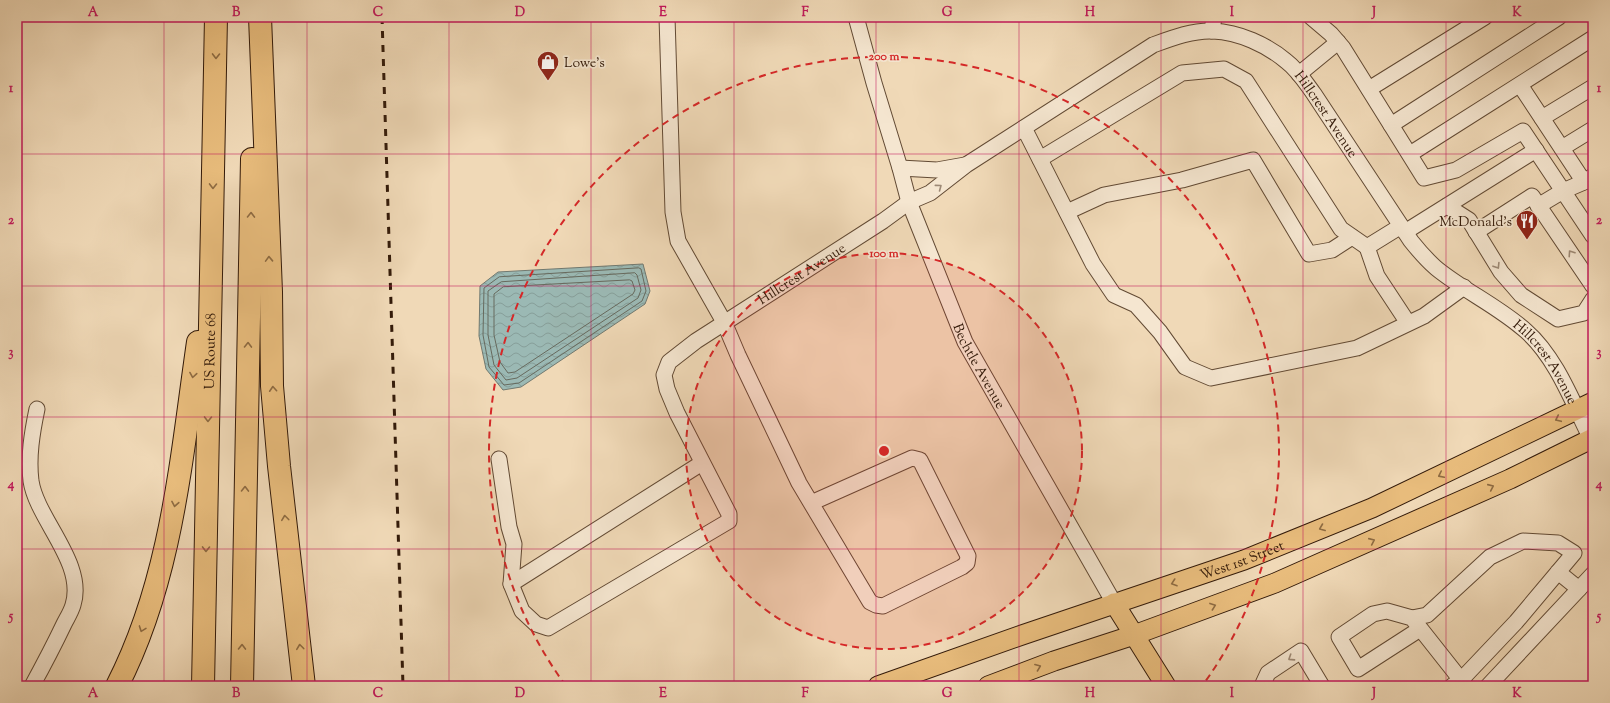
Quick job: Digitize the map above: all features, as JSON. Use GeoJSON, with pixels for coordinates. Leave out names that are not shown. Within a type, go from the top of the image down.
{"type":"FeatureCollection","features":[{"type":"Feature","properties":{"kind":"highway","name":"US Route 68"},"geometry":{"type":"LineString","coordinates":[[203,686],[216,17]]}},
{"type":"Feature","properties":{"kind":"highway"},"geometry":{"type":"LineString","coordinates":[[242,686],[254,17]]}},
{"type":"Feature","properties":{"kind":"highway"},"geometry":{"type":"LineString","coordinates":[[260,17],[271,292],[272,386],[279,466],[304,686]]}},
{"type":"Feature","properties":{"kind":"highway"},"geometry":{"type":"LineString","coordinates":[[117,686],[142,630],[165,554],[175,502],[212,254]]}},
{"type":"Feature","properties":{"kind":"main road","name":"West 1st Street"},"geometry":{"type":"LineString","coordinates":[[878,686],[1244,560],[1372,508],[1593,402]]}},
{"type":"Feature","properties":{"kind":"main road"},"geometry":{"type":"LineString","coordinates":[[988,686],[1054,661],[1134,635],[1275,584],[1510,479],[1592,440]]}},
{"type":"Feature","properties":{"kind":"main road","name":"Bechtle Avenue"},"geometry":{"type":"LineString","coordinates":[[1114,604],[1166,686]]}},
{"type":"Feature","properties":{"kind":"street"},"geometry":{"type":"LineString","coordinates":[[667,17],[673,212],[678,241],[724,322],[741,362],[799,483],[870,602],[876,606],[883,606],[962,567],[967,563],[968,556],[920,460],[912,458],[811,503]]}},
{"type":"Feature","properties":{"kind":"street","name":"Bechtle Avenue"},"geometry":{"type":"LineString","coordinates":[[856,17],[909,202],[965,342],[1114,604]]}},
{"type":"Feature","properties":{"kind":"street"},"geometry":{"type":"LineString","coordinates":[[1311,17],[1338,42],[1424,178],[1456,170],[1523,131],[1563,191],[1591,228]]}},
{"type":"Feature","properties":{"kind":"street"},"geometry":{"type":"LineString","coordinates":[[1369,89],[1485,17]]}},
{"type":"Feature","properties":{"kind":"street"},"geometry":{"type":"LineString","coordinates":[[1391,125],[1559,17]]}},
{"type":"Feature","properties":{"kind":"street","name":"Hillcrest Avenue"},"geometry":{"type":"LineString","coordinates":[[511,584],[522,611],[536,624],[548,628],[729,520],[729,514],[677,414],[666,389],[664,375],[669,362],[724,322],[883,221],[909,202],[930,193],[966,165],[1153,45],[1195,33],[1213,24],[1229,34],[1250,40],[1270,49],[1287,61],[1299,74],[1314,94],[1403,229],[1423,256],[1437,268],[1509,317],[1527,332],[1542,349],[1559,375],[1592,440]]}},
{"type":"Feature","properties":{"kind":"street"},"geometry":{"type":"LineString","coordinates":[[1410,154],[1593,38]]}},
{"type":"Feature","properties":{"kind":"street"},"geometry":{"type":"LineString","coordinates":[[1299,74],[1338,42]]}},
{"type":"Feature","properties":{"kind":"street"},"geometry":{"type":"LineString","coordinates":[[1040,158],[1182,73],[1224,69],[1246,81],[1341,229],[1367,247],[1377,276],[1408,323]]}},
{"type":"Feature","properties":{"kind":"street"},"geometry":{"type":"LineString","coordinates":[[1520,85],[1562,148],[1588,179],[1563,191],[1538,206]]}},
{"type":"Feature","properties":{"kind":"street"},"geometry":{"type":"LineString","coordinates":[[1542,118],[1593,87]]}},
{"type":"Feature","properties":{"kind":"street"},"geometry":{"type":"LineString","coordinates":[[1024,128],[1093,264],[1114,295],[1136,305],[1160,332],[1185,367],[1211,378],[1357,348],[1424,316],[1464,287]]}},
{"type":"Feature","properties":{"kind":"street"},"geometry":{"type":"LineString","coordinates":[[1562,148],[1593,129]]}},
{"type":"Feature","properties":{"kind":"street"},"geometry":{"type":"LineString","coordinates":[[1367,247],[1447,206],[1536,150]]}},
{"type":"Feature","properties":{"kind":"street"},"geometry":{"type":"LineString","coordinates":[[1067,212],[1104,195],[1182,180],[1253,160],[1309,254],[1332,250],[1352,237]]}},
{"type":"Feature","properties":{"kind":"street","name":"Hillcrest Avenue"},"geometry":{"type":"LineString","coordinates":[[900,168],[937,170],[966,165]]}},
{"type":"Feature","properties":{"kind":"street"},"geometry":{"type":"LineString","coordinates":[[1476,232],[1532,196],[1593,286]]}},
{"type":"Feature","properties":{"kind":"street"},"geometry":{"type":"LineString","coordinates":[[1447,206],[1469,220],[1501,272],[1521,295],[1558,319],[1584,313],[1593,299]]}},
{"type":"Feature","properties":{"kind":"street"},"geometry":{"type":"LineString","coordinates":[[32,686],[54,646],[73,604],[75,580],[63,548],[39,505],[32,482],[31,442],[37,409]]}},
{"type":"Feature","properties":{"kind":"street"},"geometry":{"type":"LineString","coordinates":[[499,459],[514,544],[511,584]]}},
{"type":"Feature","properties":{"kind":"street"},"geometry":{"type":"LineString","coordinates":[[511,584],[702,462]]}},
{"type":"Feature","properties":{"kind":"street"},"geometry":{"type":"LineString","coordinates":[[1416,623],[1358,668],[1339,637],[1373,614],[1387,611],[1416,623],[1460,684],[1516,622],[1574,553],[1558,542],[1523,541],[1490,557],[1427,615],[1416,623]]}},
{"type":"Feature","properties":{"kind":"street"},"geometry":{"type":"LineString","coordinates":[[1558,572],[1579,589]]}},
{"type":"Feature","properties":{"kind":"street"},"geometry":{"type":"LineString","coordinates":[[1488,686],[1593,574]]}},
{"type":"Feature","properties":{"kind":"street"},"geometry":{"type":"LineString","coordinates":[[1262,686],[1268,673],[1301,651],[1322,686]]}},
{"type":"Feature","properties":{"kind":"water"},"geometry":{"type":"Polygon","coordinates":[[[643,264],[650,291],[645,304],[521,387],[503,390],[486,369],[479,336],[480,286],[498,272],[643,264]]]}},
{"type":"Feature","properties":{"kind":"railway"},"geometry":{"type":"LineString","coordinates":[[382,17],[403,686]]}},
{"type":"Feature","properties":{"kind":"place","name":"Lowe's"},"geometry":{"type":"Point","coordinates":[548,82]}},
{"type":"Feature","properties":{"kind":"place","name":"McDonald's"},"geometry":{"type":"Point","coordinates":[1527,240]}}]}
